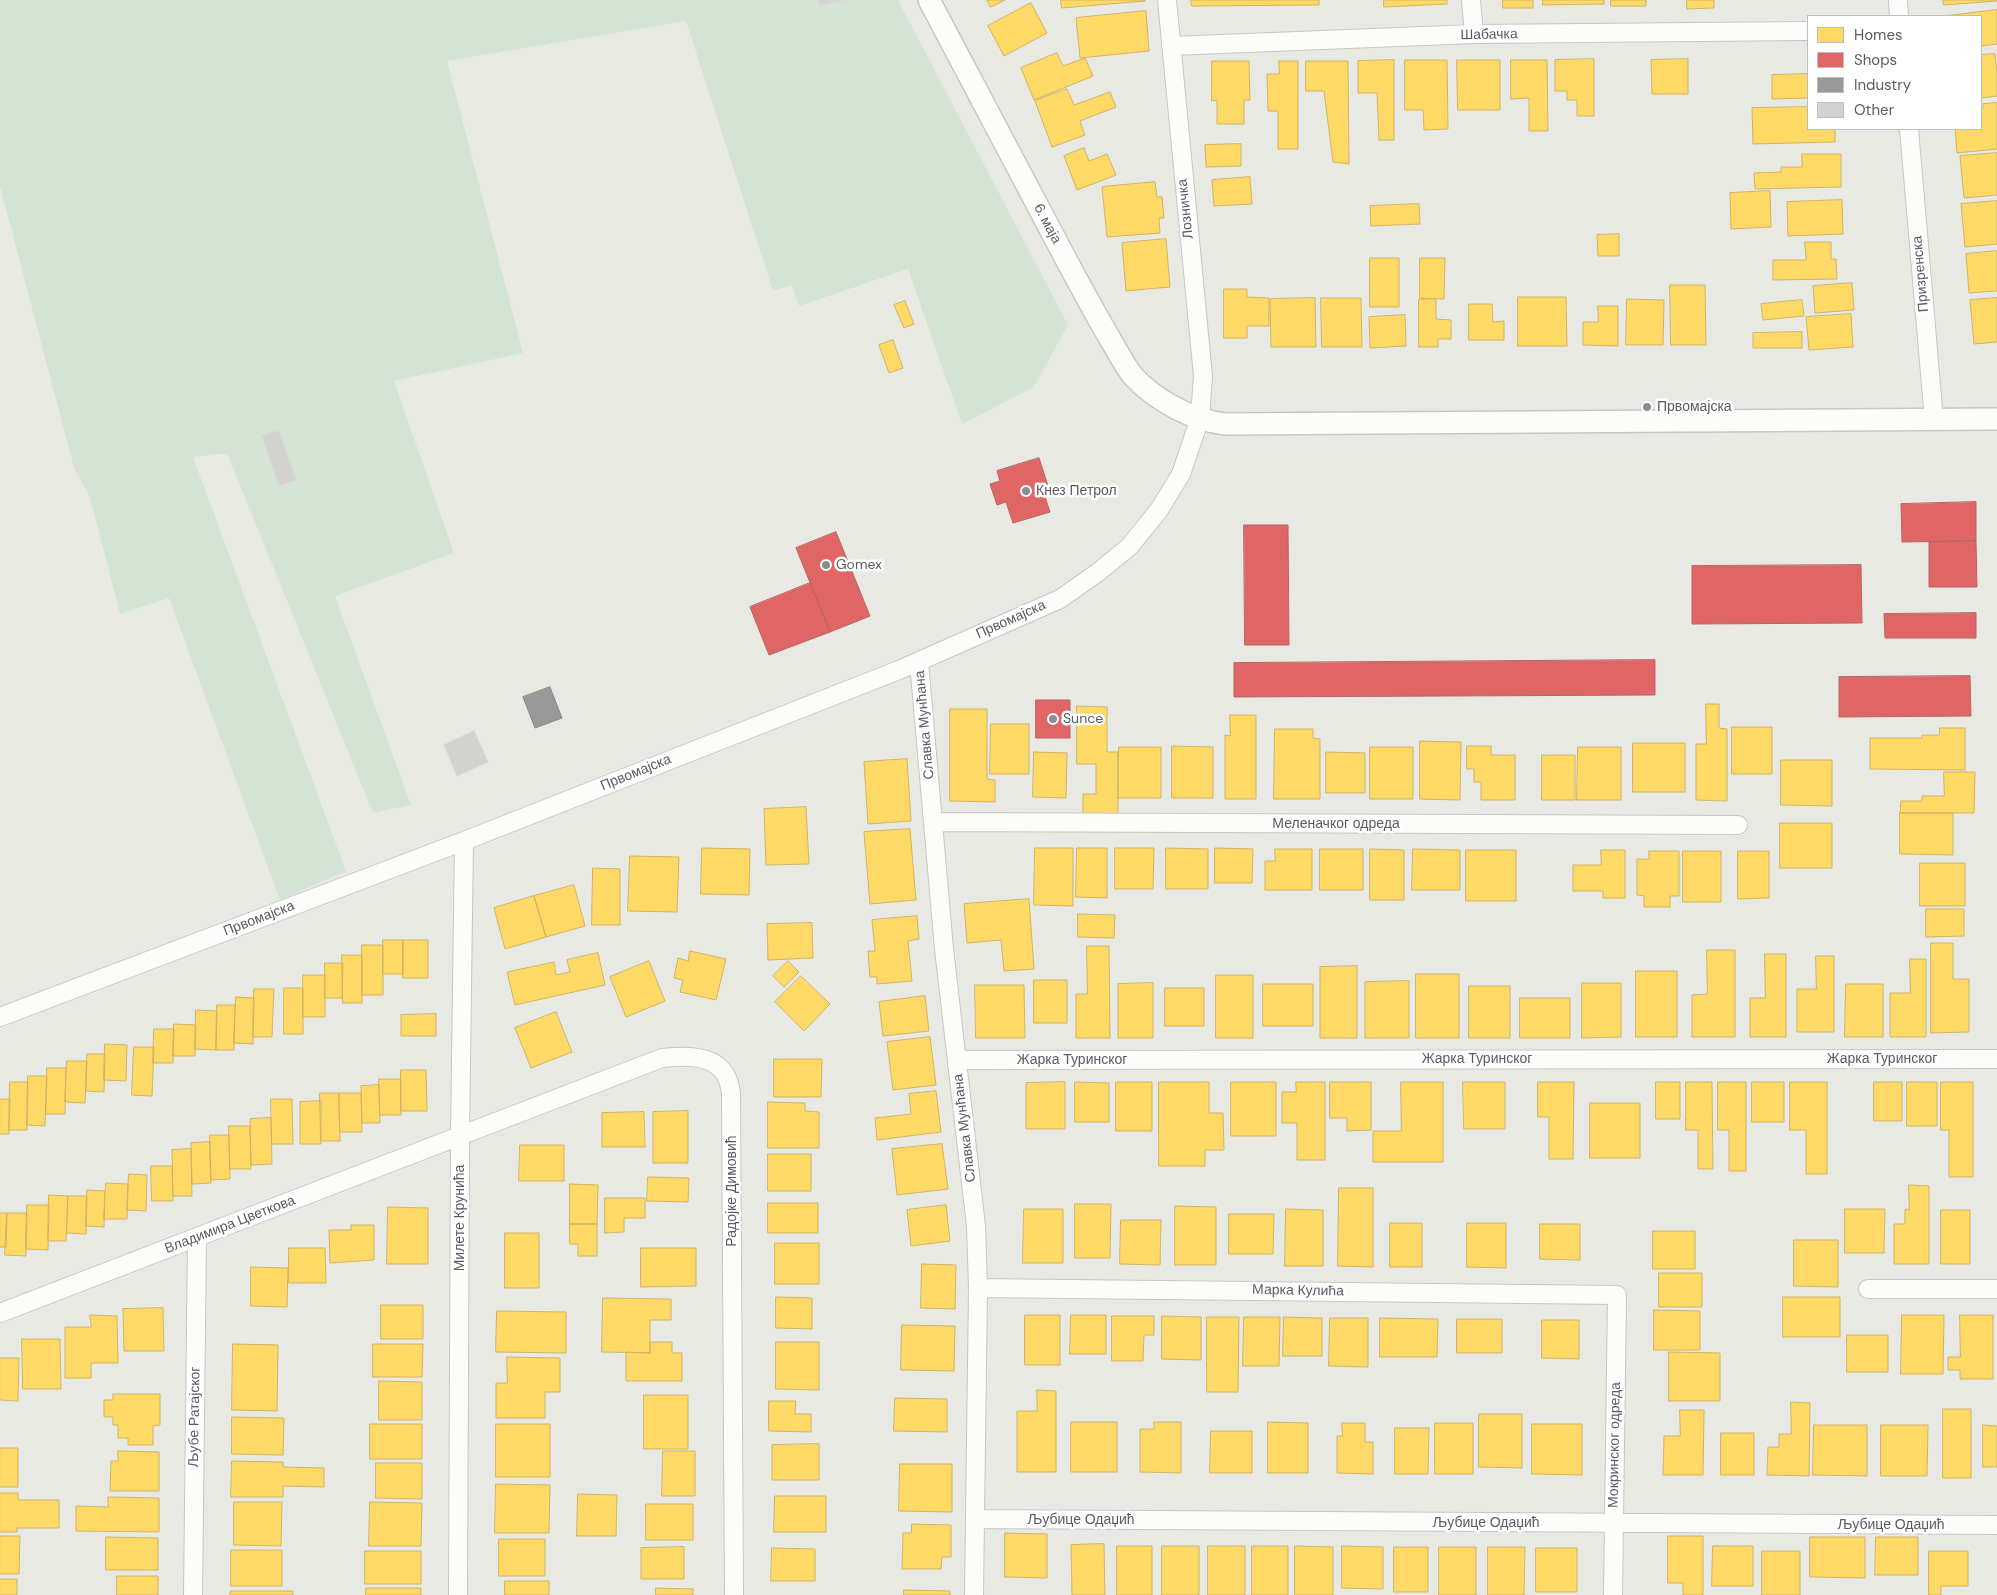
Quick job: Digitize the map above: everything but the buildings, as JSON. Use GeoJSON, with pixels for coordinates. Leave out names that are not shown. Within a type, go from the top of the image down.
{"type":"FeatureCollection","features":[{"type":"Feature","properties":{"kind":"street","name":"6. маја"},"geometry":{"type":"LineString","coordinates":[[929,0],[1093,312],[1132,374],[1144,387],[1159,397],[1179,409],[1200,418]]}},
{"type":"Feature","properties":{"kind":"street","name":"Лозничка"},"geometry":{"type":"LineString","coordinates":[[1167,0],[1203,376],[1200,418]]}},
{"type":"Feature","properties":{"kind":"street"},"geometry":{"type":"LineString","coordinates":[[1472,0],[1474,34]]}},
{"type":"Feature","properties":{"kind":"street"},"geometry":{"type":"LineString","coordinates":[[1898,0],[1899,15]]}},
{"type":"Feature","properties":{"kind":"street","name":"Шабачка"},"geometry":{"type":"LineString","coordinates":[[1171,46],[1474,34],[1807,31]]}},
{"type":"Feature","properties":{"kind":"street","name":"Призренска"},"geometry":{"type":"LineString","coordinates":[[1909,130],[1934,420]]}},
{"type":"Feature","properties":{"kind":"street"},"geometry":{"type":"LineString","coordinates":[[1200,418],[1225,424],[1997,419]]}},
{"type":"Feature","properties":{"kind":"street","name":"Првомајска"},"geometry":{"type":"LineString","coordinates":[[0,1017],[464,841],[919,662],[1060,599],[1097,573],[1128,547],[1159,510],[1181,474],[1200,418]]}},
{"type":"Feature","properties":{"kind":"street","name":"Славка Мунћана"},"geometry":{"type":"LineString","coordinates":[[919,662],[944,949],[976,1226],[978,1288],[974,1595]]}},
{"type":"Feature","properties":{"kind":"street","name":"Меленачког одреда"},"geometry":{"type":"LineString","coordinates":[[934,822],[1738,825]]}},
{"type":"Feature","properties":{"kind":"street","name":"Милете Крунића"},"geometry":{"type":"LineString","coordinates":[[458,1595],[460,1136],[464,841]]}},
{"type":"Feature","properties":{"kind":"street","name":"Радојке Димовић"},"geometry":{"type":"LineString","coordinates":[[460,1136],[662,1058],[694,1057],[714,1064],[724,1071],[731,1094],[734,1595]]}},
{"type":"Feature","properties":{"kind":"street","name":"Жарка Туринског"},"geometry":{"type":"LineString","coordinates":[[957,1060],[1997,1059]]}},
{"type":"Feature","properties":{"kind":"street","name":"Владимира Цветкова"},"geometry":{"type":"LineString","coordinates":[[0,1313],[460,1136]]}},
{"type":"Feature","properties":{"kind":"street","name":"Љубе Ратајског"},"geometry":{"type":"LineString","coordinates":[[193,1595],[197,1238]]}},
{"type":"Feature","properties":{"kind":"street","name":"Марка Кулића"},"geometry":{"type":"LineString","coordinates":[[978,1288],[1617,1294]]}},
{"type":"Feature","properties":{"kind":"street"},"geometry":{"type":"LineString","coordinates":[[1868,1289],[1997,1289]]}},
{"type":"Feature","properties":{"kind":"street","name":"Мокринског одреда"},"geometry":{"type":"LineString","coordinates":[[1613,1595],[1617,1294]]}},
{"type":"Feature","properties":{"kind":"street","name":"Љубице Одаџић"},"geometry":{"type":"LineString","coordinates":[[975,1519],[1997,1526]]}},
{"type":"Feature","properties":{"kind":"green space"},"geometry":{"type":"Polygon","coordinates":[[[0,0],[898,0],[1068,325],[1034,387],[962,424],[908,269],[799,306],[792,285],[773,291],[686,21],[447,61],[523,353],[394,381],[454,553],[335,596],[411,805],[373,813],[227,453],[193,457],[346,871],[280,900],[169,598],[120,614],[90,497],[74,468],[0,186],[0,0]]]}},
{"type":"Feature","properties":{"kind":"place","name":"Првомајска"},"geometry":{"type":"Point","coordinates":[1647,407]}},
{"type":"Feature","properties":{"kind":"place","name":"Кнез Петрол"},"geometry":{"type":"Point","coordinates":[1026,491]}},
{"type":"Feature","properties":{"kind":"place","name":"Gomex"},"geometry":{"type":"Point","coordinates":[826,565]}},
{"type":"Feature","properties":{"kind":"place","name":"Sunce"},"geometry":{"type":"Point","coordinates":[1053,719]}}]}
